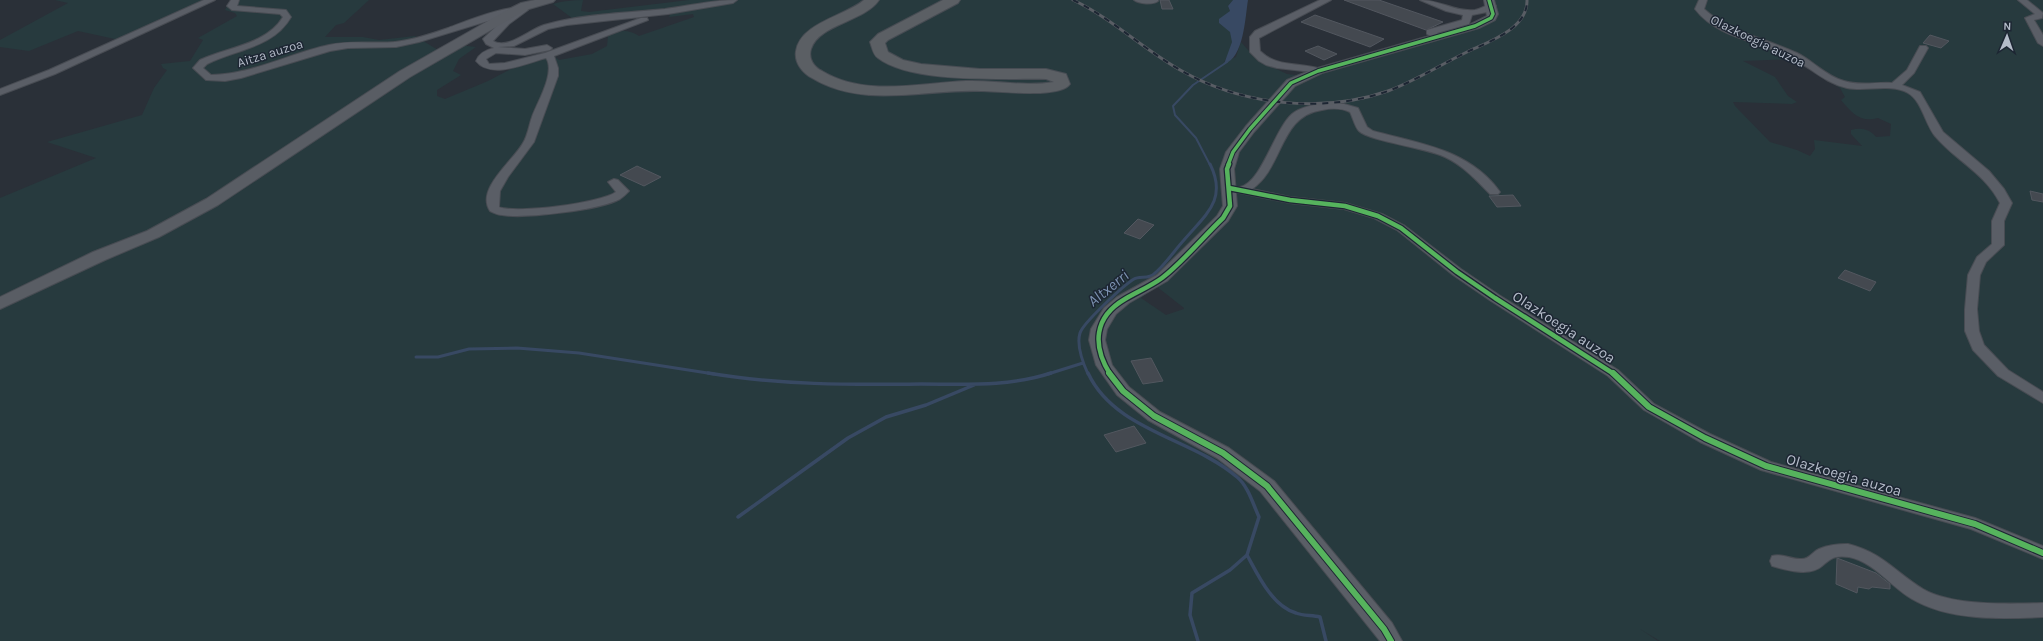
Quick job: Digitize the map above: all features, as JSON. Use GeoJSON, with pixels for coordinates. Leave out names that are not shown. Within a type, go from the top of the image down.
{"type":"FeatureCollection","features":[{"type":"Feature","properties":{"kind":"highway"},"geometry":{"type":"LineString","coordinates":[[872,0],[863,9],[815,33],[808,40],[804,48],[803,57],[806,66],[822,79],[843,86],[874,90],[988,85],[1049,88],[1062,84],[1061,77],[1046,74],[915,69],[894,63],[884,57],[878,50],[877,42],[883,37],[953,0]]}},
{"type":"Feature","properties":{"kind":"main road"},"geometry":{"type":"LineString","coordinates":[[0,304],[99,256],[153,234],[212,202],[267,167],[405,74],[519,9],[543,1]]}},
{"type":"Feature","properties":{"kind":"street"},"geometry":{"type":"LineString","coordinates":[[0,92],[52,72],[212,0]]}},
{"type":"Feature","properties":{"kind":"street","name":"Aitza auzoa"},"geometry":{"type":"LineString","coordinates":[[235,0],[231,6],[235,8],[249,11],[283,12],[287,17],[285,23],[275,32],[249,45],[204,60],[198,68],[209,78],[235,77],[261,72],[318,51],[338,46],[388,46],[405,43],[505,11],[519,9]]}},
{"type":"Feature","properties":{"kind":"street"},"geometry":{"type":"LineString","coordinates":[[668,11],[659,16],[505,66],[486,66],[481,61],[482,58],[494,48],[511,44],[545,27],[567,22],[668,11],[733,0]]}},
{"type":"Feature","properties":{"kind":"street"},"geometry":{"type":"LineString","coordinates":[[1138,0],[1154,1]]}},
{"type":"Feature","properties":{"kind":"street"},"geometry":{"type":"LineString","coordinates":[[1327,0],[1258,33],[1254,37],[1255,52],[1260,58],[1290,74],[1318,71],[1484,22],[1493,14],[1491,3]]}},
{"type":"Feature","properties":{"kind":"street"},"geometry":{"type":"LineString","coordinates":[[1424,0],[1468,14],[1484,11],[1491,3]]}},
{"type":"Feature","properties":{"kind":"street","name":"Olazkoegia auzoa"},"geometry":{"type":"LineString","coordinates":[[1702,0],[1699,9],[1720,25],[1795,56],[1840,83],[1864,87],[1896,85],[1916,94],[1938,134],[1980,168],[2001,192],[2006,203],[1998,221],[1998,245],[1982,260],[1974,274],[1970,325],[1978,347],[1985,355],[2015,382],[2043,398]]}},
{"type":"Feature","properties":{"kind":"street"},"geometry":{"type":"LineString","coordinates":[[2022,0],[2039,13],[2039,16],[2029,18],[2043,43]]}},
{"type":"Feature","properties":{"kind":"street"},"geometry":{"type":"LineString","coordinates":[[543,1],[511,18],[490,36],[488,40],[494,48],[518,52],[548,51]]}},
{"type":"Feature","properties":{"kind":"street"},"geometry":{"type":"LineString","coordinates":[[1436,36],[1430,32],[1466,22],[1468,14]]}},
{"type":"Feature","properties":{"kind":"street"},"geometry":{"type":"LineString","coordinates":[[1896,85],[1911,72],[1923,48]]}},
{"type":"Feature","properties":{"kind":"street"},"geometry":{"type":"LineString","coordinates":[[548,51],[552,63],[550,88],[539,111],[529,142],[498,183],[494,196],[494,209],[499,212],[514,212],[593,204],[615,198],[623,191],[614,182]]}},
{"type":"Feature","properties":{"kind":"street"},"geometry":{"type":"LineString","coordinates":[[1318,71],[1302,66],[1290,74],[1281,93],[1238,143],[1229,160],[1227,169],[1236,189],[1230,206],[1220,221],[1175,267],[1162,278],[1123,300],[1110,311],[1099,329],[1097,340],[1104,365],[1123,391],[1154,416],[1223,453],[1267,486],[1380,623],[1391,641]]}},
{"type":"Feature","properties":{"kind":"street"},"geometry":{"type":"LineString","coordinates":[[1236,189],[1249,188],[1260,175],[1273,155],[1283,130],[1291,120],[1306,110],[1325,106],[1344,106],[1354,110],[1363,128],[1369,133],[1418,145],[1454,158],[1470,167],[1494,192]]}},
{"type":"Feature","properties":{"kind":"street","name":"Olazkoegia auzoa"},"geometry":{"type":"LineString","coordinates":[[1236,189],[1290,200],[1345,206],[1371,213],[1401,228],[1457,272],[1613,373],[1649,407],[1705,438],[1766,466],[1975,524],[2043,553]]}},
{"type":"Feature","properties":{"kind":"street"},"geometry":{"type":"LineString","coordinates":[[1778,561],[1801,566],[1816,562],[1819,556],[1825,553],[1835,550],[1851,551],[1881,565],[1911,591],[1930,600],[1971,608],[2043,610]]}},
{"type":"Feature","properties":{"kind":"green space"},"geometry":{"type":"Polygon","coordinates":[[[55,0],[215,0],[130,40],[115,39],[78,31],[29,51],[0,47],[0,40],[68,3],[55,0]]]}},
{"type":"Feature","properties":{"kind":"green space"},"geometry":{"type":"Polygon","coordinates":[[[230,0],[369,0],[344,23],[336,25],[325,37],[363,37],[379,40],[415,36],[438,50],[459,45],[476,47],[459,59],[453,71],[461,75],[437,90],[437,96],[445,99],[488,81],[528,61],[555,57],[559,60],[592,54],[607,46],[608,36],[616,32],[627,31],[639,36],[694,17],[693,14],[669,17],[673,9],[572,18],[553,4],[575,0],[583,0],[581,11],[589,12],[689,0],[1233,0],[1228,6],[1230,11],[1219,23],[1232,34],[1230,51],[1224,62],[1236,57],[1241,42],[1257,60],[1287,74],[1295,75],[1470,26],[1488,18],[1485,0],[2043,0],[2043,641],[1660,641],[1640,629],[1658,641],[0,641],[0,198],[96,158],[47,142],[142,115],[154,88],[167,70],[163,68],[161,64],[190,61],[203,40],[198,38],[237,16],[235,13],[225,10],[230,0]],[[1795,59],[1743,61],[1775,77],[1788,96],[1797,102],[1792,104],[1733,102],[1735,106],[1770,142],[1797,150],[1810,156],[1815,149],[1814,140],[1862,146],[1851,134],[1851,130],[1865,129],[1876,137],[1890,136],[1891,124],[1878,118],[1866,119],[1857,116],[1841,100],[1845,97],[1840,88],[1795,59]],[[1156,286],[1141,298],[1166,315],[1184,309],[1184,308],[1156,286]]]}},
{"type":"Feature","properties":{"kind":"water"},"geometry":{"type":"Polygon","coordinates":[[[1233,0],[1248,0],[1246,17],[1240,46],[1231,60],[1224,64],[1232,42],[1230,32],[1219,23],[1219,19],[1230,11],[1228,6],[1233,0]]]}},
{"type":"Feature","properties":{"kind":"building"},"geometry":{"type":"Polygon","coordinates":[[[1160,0],[1169,0],[1173,9],[1162,9],[1160,0]]]}},
{"type":"Feature","properties":{"kind":"building"},"geometry":{"type":"Polygon","coordinates":[[[1344,0],[1379,0],[1443,22],[1426,30],[1344,0]]]}},
{"type":"Feature","properties":{"kind":"building"},"geometry":{"type":"Polygon","coordinates":[[[1315,15],[1384,39],[1370,47],[1301,22],[1315,15]]]}},
{"type":"Feature","properties":{"kind":"building"},"geometry":{"type":"Polygon","coordinates":[[[1930,35],[1949,41],[1941,48],[1923,43],[1930,35]]]}},
{"type":"Feature","properties":{"kind":"building"},"geometry":{"type":"Polygon","coordinates":[[[1318,46],[1337,54],[1324,60],[1305,51],[1318,46]]]}},
{"type":"Feature","properties":{"kind":"building"},"geometry":{"type":"Polygon","coordinates":[[[637,166],[661,177],[644,186],[620,175],[637,166]]]}},
{"type":"Feature","properties":{"kind":"building"},"geometry":{"type":"Polygon","coordinates":[[[2030,191],[2043,194],[2043,202],[2032,200],[2030,191]]]}},
{"type":"Feature","properties":{"kind":"building"},"geometry":{"type":"Polygon","coordinates":[[[1513,195],[1521,206],[1497,207],[1489,196],[1513,195]]]}},
{"type":"Feature","properties":{"kind":"building","name":"Altxerri"},"geometry":{"type":"Polygon","coordinates":[[[1138,219],[1154,225],[1140,239],[1124,233],[1138,219]]]}},
{"type":"Feature","properties":{"kind":"building"},"geometry":{"type":"Polygon","coordinates":[[[1845,270],[1876,282],[1870,291],[1838,278],[1845,270]]]}},
{"type":"Feature","properties":{"kind":"building"},"geometry":{"type":"Polygon","coordinates":[[[1151,358],[1163,381],[1143,384],[1131,361],[1151,358]]]}},
{"type":"Feature","properties":{"kind":"building"},"geometry":{"type":"Polygon","coordinates":[[[1134,426],[1146,443],[1116,452],[1104,435],[1134,426]]]}},
{"type":"Feature","properties":{"kind":"building"},"geometry":{"type":"Polygon","coordinates":[[[1837,558],[1876,573],[1890,584],[1890,589],[1872,587],[1869,589],[1858,587],[1857,593],[1836,584],[1837,558]]]}},
{"type":"Feature","properties":{"kind":"waterway","name":"Altxerri"},"geometry":{"type":"LineString","coordinates":[[1210,165],[1196,138],[1175,115],[1173,106],[1193,85],[1227,62]]}},
{"type":"Feature","properties":{"kind":"waterway","name":"Altxerri"},"geometry":{"type":"LineString","coordinates":[[1088,374],[1079,349],[1080,333],[1088,321],[1104,304],[1134,279],[1152,276],[1166,262],[1206,214],[1212,206],[1216,188],[1215,177],[1210,164]]}},
{"type":"Feature","properties":{"kind":"waterway"},"geometry":{"type":"LineString","coordinates":[[416,357],[438,357],[469,349],[517,348],[579,353],[714,374]]}},
{"type":"Feature","properties":{"kind":"waterway"},"geometry":{"type":"LineString","coordinates":[[1048,374],[1083,363]]}},
{"type":"Feature","properties":{"kind":"waterway"},"geometry":{"type":"LineString","coordinates":[[708,373],[788,382],[867,384],[1003,383],[1019,381],[1051,373]]}},
{"type":"Feature","properties":{"kind":"waterway","name":"Altxerri"},"geometry":{"type":"LineString","coordinates":[[1088,373],[1100,393],[1116,408],[1135,421],[1199,452],[1219,464],[1241,481],[1247,490],[1259,517],[1247,555]]}},
{"type":"Feature","properties":{"kind":"waterway"},"geometry":{"type":"LineString","coordinates":[[738,517],[848,438],[886,417],[926,405],[974,385]]}},
{"type":"Feature","properties":{"kind":"waterway"},"geometry":{"type":"LineString","coordinates":[[1198,641],[1190,615],[1192,593],[1230,570],[1247,555]]}},
{"type":"Feature","properties":{"kind":"waterway"},"geometry":{"type":"LineString","coordinates":[[1247,555],[1267,589],[1280,604],[1299,614],[1320,617],[1326,641]]}},
{"type":"Feature","properties":{"kind":"railway"},"geometry":{"type":"LineString","coordinates":[[1073,0],[1102,16],[1168,63],[1205,83],[1230,92],[1256,98],[1310,104],[1363,98],[1388,91],[1408,83],[1495,39],[1514,27],[1526,10],[1527,0]]}},
{"type":"Feature","properties":{"kind":"cycle path"},"geometry":{"type":"LineString","coordinates":[[1391,641],[1384,629],[1267,486],[1223,453],[1154,416],[1123,391],[1112,378],[1104,365],[1097,340],[1099,329],[1110,311],[1123,300],[1162,278],[1223,218],[1230,206],[1227,169],[1233,152],[1250,129],[1291,83],[1318,71],[1475,26],[1491,18],[1493,14],[1489,0]]}},
{"type":"Feature","properties":{"kind":"cycle path"},"geometry":{"type":"LineString","coordinates":[[1229,188],[1290,200],[1345,206],[1378,216],[1401,228],[1457,272],[1495,298],[1613,373],[1649,407],[1705,438],[1766,466],[1975,524],[2043,553]]}}]}
